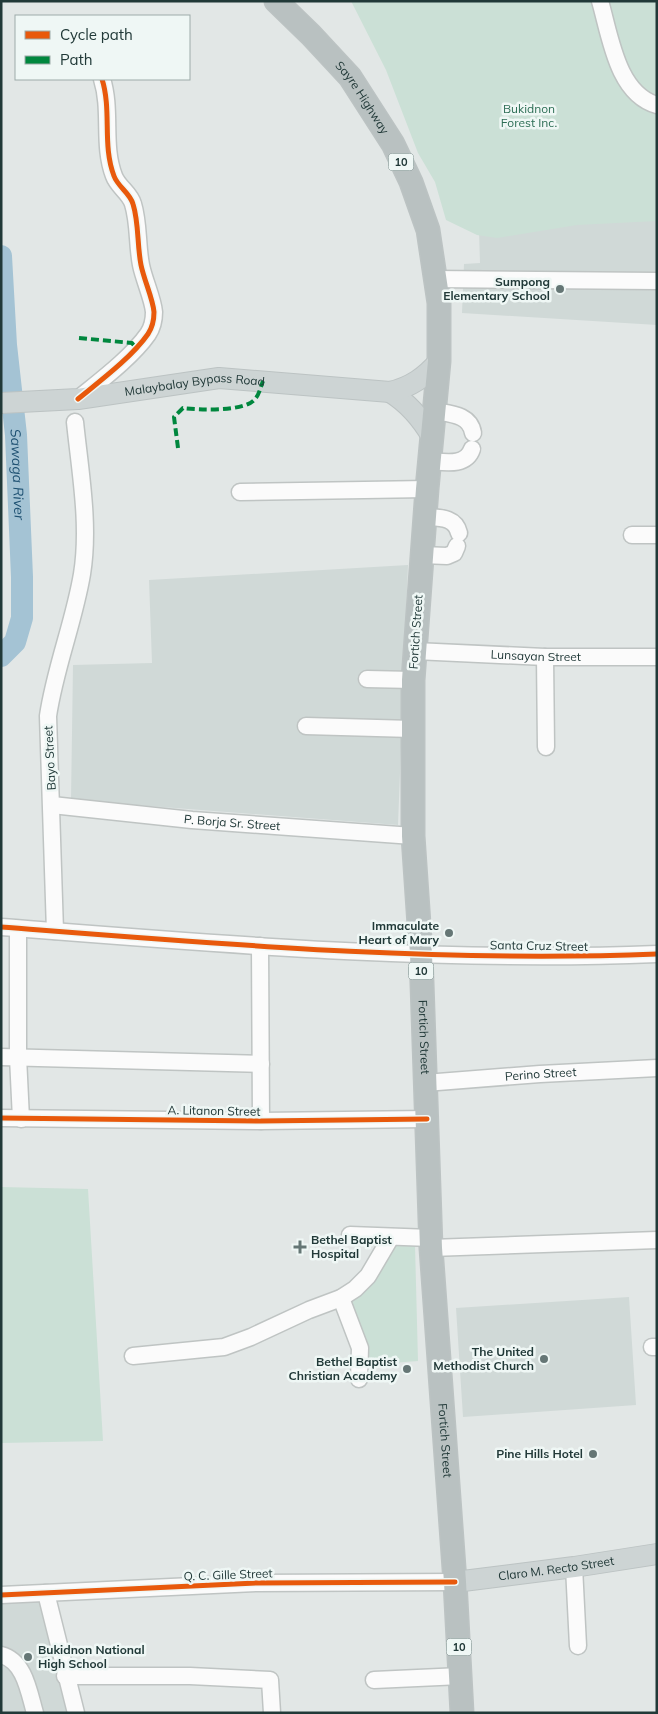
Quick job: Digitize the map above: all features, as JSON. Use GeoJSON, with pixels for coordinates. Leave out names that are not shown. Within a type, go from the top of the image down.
{"type":"FeatureCollection","features":[{"type":"Feature","properties":{"kind":"highway","name":"Sayre Highway"},"geometry":{"type":"LineString","coordinates":[[276,1],[350,77],[393,144],[411,182],[428,230],[436,279],[439,303],[439,361]]}},
{"type":"Feature","properties":{"kind":"highway","name":"Fortich Street"},"geometry":{"type":"LineString","coordinates":[[439,361],[429,461],[413,680],[412,836],[420,954],[431,1243],[455,1582],[462,1713]]}},
{"type":"Feature","properties":{"kind":"main road","name":"Malaybalay Bypass Road"},"geometry":{"type":"LineString","coordinates":[[1,403],[118,394],[219,378],[390,392],[400,390],[419,380],[428,374],[439,361]]}},
{"type":"Feature","properties":{"kind":"main road"},"geometry":{"type":"LineString","coordinates":[[390,392],[399,397],[414,411],[432,437]]}},
{"type":"Feature","properties":{"kind":"main road","name":"Claro M. Recto Street"},"geometry":{"type":"LineString","coordinates":[[455,1582],[657,1554]]}},
{"type":"Feature","properties":{"kind":"street"},"geometry":{"type":"LineString","coordinates":[[600,1],[620,72],[632,88],[648,103],[657,105]]}},
{"type":"Feature","properties":{"kind":"street"},"geometry":{"type":"LineString","coordinates":[[68,399],[111,371],[148,334],[153,321],[154,310],[144,281],[133,205],[126,191],[114,178],[106,136],[107,105],[102,80]]}},
{"type":"Feature","properties":{"kind":"street"},"geometry":{"type":"LineString","coordinates":[[436,279],[657,281]]}},
{"type":"Feature","properties":{"kind":"street"},"geometry":{"type":"LineString","coordinates":[[429,461],[461,461],[468,456],[472,441],[472,426],[460,416],[434,411]]}},
{"type":"Feature","properties":{"kind":"street","name":"Bayo Street"},"geometry":{"type":"LineString","coordinates":[[55,931],[48,716],[51,694],[82,574],[83,514],[75,422]]}},
{"type":"Feature","properties":{"kind":"street"},"geometry":{"type":"LineString","coordinates":[[240,492],[427,489]]}},
{"type":"Feature","properties":{"kind":"street"},"geometry":{"type":"LineString","coordinates":[[422,555],[447,556],[454,553],[458,539],[456,525],[450,520],[425,517]]}},
{"type":"Feature","properties":{"kind":"street"},"geometry":{"type":"LineString","coordinates":[[632,535],[657,536]]}},
{"type":"Feature","properties":{"kind":"street","name":"Lunsayan Street"},"geometry":{"type":"LineString","coordinates":[[415,651],[545,657],[657,657]]}},
{"type":"Feature","properties":{"kind":"street"},"geometry":{"type":"LineString","coordinates":[[545,657],[546,747]]}},
{"type":"Feature","properties":{"kind":"street"},"geometry":{"type":"LineString","coordinates":[[367,679],[413,680]]}},
{"type":"Feature","properties":{"kind":"street"},"geometry":{"type":"LineString","coordinates":[[306,726],[412,729]]}},
{"type":"Feature","properties":{"kind":"street","name":"P. Borja Sr. Street"},"geometry":{"type":"LineString","coordinates":[[52,805],[192,820],[412,836]]}},
{"type":"Feature","properties":{"kind":"street","name":"Santa Cruz Street"},"geometry":{"type":"LineString","coordinates":[[1,927],[260,946],[420,954],[576,957],[657,954]]}},
{"type":"Feature","properties":{"kind":"street"},"geometry":{"type":"LineString","coordinates":[[18,928],[18,1057],[21,1119]]}},
{"type":"Feature","properties":{"kind":"street"},"geometry":{"type":"LineString","coordinates":[[260,946],[261,1121]]}},
{"type":"Feature","properties":{"kind":"street"},"geometry":{"type":"LineString","coordinates":[[1,1057],[261,1064]]}},
{"type":"Feature","properties":{"kind":"street","name":"Perino Street"},"geometry":{"type":"LineString","coordinates":[[426,1083],[540,1074],[657,1068]]}},
{"type":"Feature","properties":{"kind":"street","name":"A. Litanon Street"},"geometry":{"type":"LineString","coordinates":[[1,1118],[261,1121],[427,1119]]}},
{"type":"Feature","properties":{"kind":"street"},"geometry":{"type":"LineString","coordinates":[[350,1235],[391,1237],[431,1243],[657,1240]]}},
{"type":"Feature","properties":{"kind":"street"},"geometry":{"type":"LineString","coordinates":[[133,1356],[224,1347],[251,1338],[309,1310],[341,1298],[355,1289],[368,1276],[391,1237]]}},
{"type":"Feature","properties":{"kind":"street"},"geometry":{"type":"LineString","coordinates":[[341,1298],[360,1348],[359,1379]]}},
{"type":"Feature","properties":{"kind":"street"},"geometry":{"type":"LineString","coordinates":[[574,1567],[578,1646]]}},
{"type":"Feature","properties":{"kind":"street","name":"Q. C. Gille Street"},"geometry":{"type":"LineString","coordinates":[[1,1595],[256,1583],[455,1582]]}},
{"type":"Feature","properties":{"kind":"street"},"geometry":{"type":"LineString","coordinates":[[46,1593],[76,1713]]}},
{"type":"Feature","properties":{"kind":"street"},"geometry":{"type":"LineString","coordinates":[[1,1655],[16,1664],[24,1675],[35,1713]]}},
{"type":"Feature","properties":{"kind":"street"},"geometry":{"type":"LineString","coordinates":[[66,1676],[190,1676],[270,1680],[272,1713]]}},
{"type":"Feature","properties":{"kind":"street"},"geometry":{"type":"LineString","coordinates":[[374,1680],[461,1676]]}},
{"type":"Feature","properties":{"kind":"shaded area","name":"Sumpong Elementary School"},"geometry":{"type":"Polygon","coordinates":[[[657,219],[657,325],[462,313],[464,264],[480,263],[479,230],[657,219]]]}},
{"type":"Feature","properties":{"kind":"shaded area"},"geometry":{"type":"Polygon","coordinates":[[[408,565],[398,825],[71,800],[73,665],[152,663],[149,580],[408,565]]]}},
{"type":"Feature","properties":{"kind":"shaded area"},"geometry":{"type":"Polygon","coordinates":[[[629,1297],[636,1405],[463,1417],[456,1308],[629,1297]]]}},
{"type":"Feature","properties":{"kind":"shaded area","name":"Bukidnon National High School"},"geometry":{"type":"Polygon","coordinates":[[[40,1601],[70,1713],[1,1713],[1,1602],[40,1601]]]}},
{"type":"Feature","properties":{"kind":"green space","name":"Bukidnon Forest Inc."},"geometry":{"type":"Polygon","coordinates":[[[351,1],[657,1],[657,221],[577,225],[497,238],[477,235],[446,220],[435,182],[418,153],[386,70],[351,1]]]}},
{"type":"Feature","properties":{"kind":"green space"},"geometry":{"type":"Polygon","coordinates":[[[1,1187],[88,1189],[103,1441],[1,1443],[1,1187]]]}},
{"type":"Feature","properties":{"kind":"green space"},"geometry":{"type":"Polygon","coordinates":[[[400,1244],[415,1245],[418,1361],[366,1365],[345,1301],[390,1248],[400,1244]]]}},
{"type":"Feature","properties":{"kind":"waterway","name":"Sawaga River"},"geometry":{"type":"LineString","coordinates":[[1,256],[6,345],[16,435],[22,577],[22,618],[15,642],[1,656]]}},
{"type":"Feature","properties":{"kind":"marked path"},"geometry":{"type":"LineString","coordinates":[[79,338],[132,343],[136,348]]}},
{"type":"Feature","properties":{"kind":"marked path"},"geometry":{"type":"LineString","coordinates":[[178,448],[174,417],[183,408],[221,409],[242,406],[255,399],[263,381]]}},
{"type":"Feature","properties":{"kind":"cycle path"},"geometry":{"type":"LineString","coordinates":[[78,399],[141,343],[151,329],[154,315],[152,301],[141,265],[133,204],[116,180],[110,164],[105,91],[102,80]]}},
{"type":"Feature","properties":{"kind":"cycle path"},"geometry":{"type":"LineString","coordinates":[[1,927],[165,940],[411,954],[493,956],[657,954]]}},
{"type":"Feature","properties":{"kind":"cycle path"},"geometry":{"type":"LineString","coordinates":[[1,1118],[261,1121],[427,1119]]}},
{"type":"Feature","properties":{"kind":"cycle path"},"geometry":{"type":"LineString","coordinates":[[1,1595],[256,1583],[455,1582]]}},
{"type":"Feature","properties":{"kind":"place","name":"Sumpong Elementary School"},"geometry":{"type":"Point","coordinates":[560,289]}},
{"type":"Feature","properties":{"kind":"place","name":"Immaculate Heart of Mary"},"geometry":{"type":"Point","coordinates":[449,933]}},
{"type":"Feature","properties":{"kind":"place","name":"Bethel Baptist Hospital"},"geometry":{"type":"Point","coordinates":[300,1247]}},
{"type":"Feature","properties":{"kind":"place","name":"The United Methodist Church"},"geometry":{"type":"Point","coordinates":[544,1359]}},
{"type":"Feature","properties":{"kind":"place","name":"Bethel Baptist Christian Academy"},"geometry":{"type":"Point","coordinates":[407,1369]}},
{"type":"Feature","properties":{"kind":"place","name":"Pine Hills Hotel"},"geometry":{"type":"Point","coordinates":[593,1454]}},
{"type":"Feature","properties":{"kind":"place","name":"Bukidnon National High School"},"geometry":{"type":"Point","coordinates":[28,1657]}}]}
